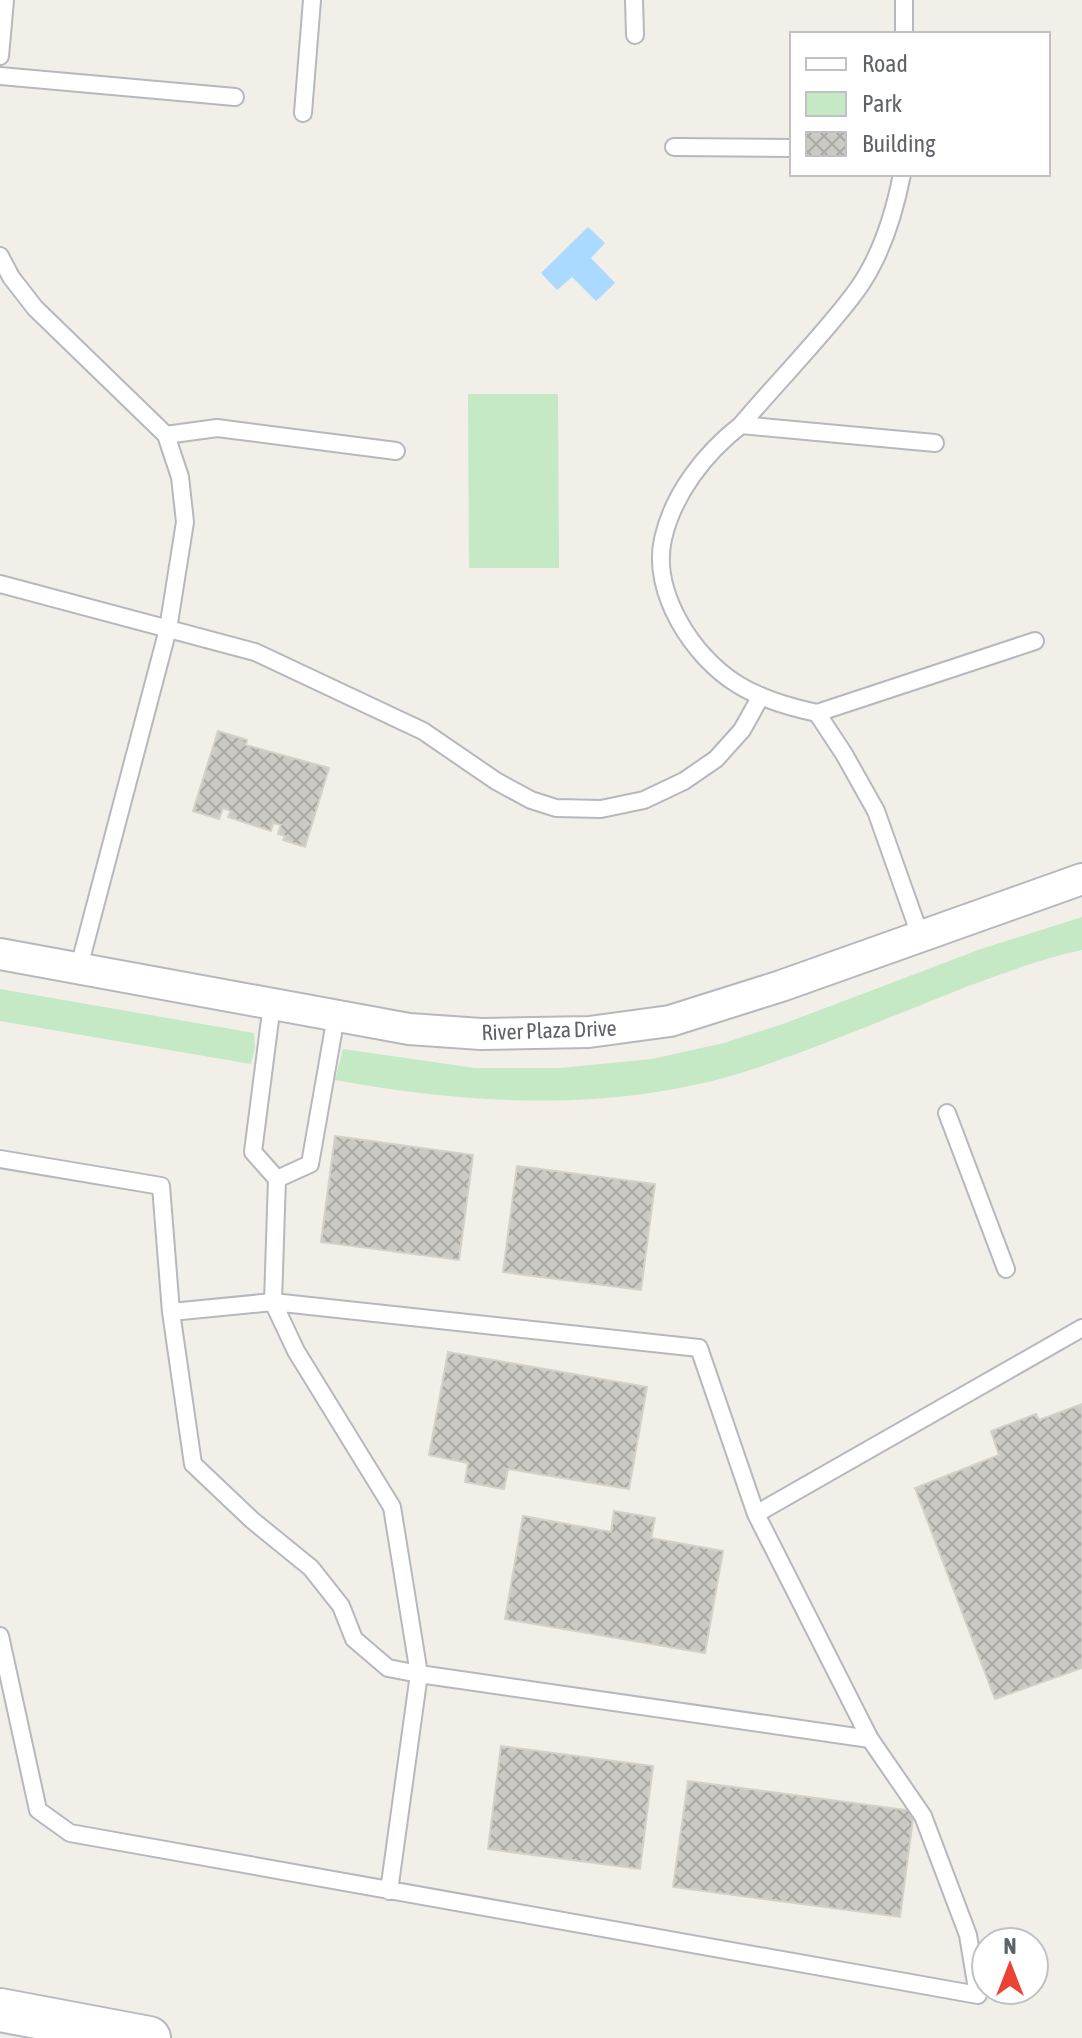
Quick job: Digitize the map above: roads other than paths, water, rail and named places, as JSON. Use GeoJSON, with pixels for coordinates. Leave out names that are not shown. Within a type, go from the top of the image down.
{"type":"FeatureCollection","features":[{"type":"Feature","properties":{"kind":"main road"},"geometry":{"type":"LineString","coordinates":[[0,2010],[146,2038]]}},
{"type":"Feature","properties":{"kind":"street","name":"River Plaza Drive"},"geometry":{"type":"LineString","coordinates":[[0,954],[409,1029],[481,1034],[603,1030],[670,1021],[781,986],[1082,879]]}},
{"type":"Feature","properties":{"kind":"lane"},"geometry":{"type":"LineString","coordinates":[[0,56],[5,0]]}},
{"type":"Feature","properties":{"kind":"lane"},"geometry":{"type":"LineString","coordinates":[[303,113],[312,0]]}},
{"type":"Feature","properties":{"kind":"lane"},"geometry":{"type":"LineString","coordinates":[[634,0],[635,35]]}},
{"type":"Feature","properties":{"kind":"lane"},"geometry":{"type":"LineString","coordinates":[[904,0],[904,32]]}},
{"type":"Feature","properties":{"kind":"lane"},"geometry":{"type":"LineString","coordinates":[[0,76],[235,97]]}},
{"type":"Feature","properties":{"kind":"lane"},"geometry":{"type":"LineString","coordinates":[[674,147],[790,148]]}},
{"type":"Feature","properties":{"kind":"lane"},"geometry":{"type":"LineString","coordinates":[[902,176],[881,248],[856,292],[741,425],[706,457],[687,483],[662,541],[662,567],[671,606],[682,629],[706,661],[737,685],[783,705],[817,713],[1035,641]]}},
{"type":"Feature","properties":{"kind":"lane"},"geometry":{"type":"LineString","coordinates":[[0,256],[11,277],[35,308],[166,435],[180,477],[185,522],[168,629],[79,967]]}},
{"type":"Feature","properties":{"kind":"lane"},"geometry":{"type":"LineString","coordinates":[[741,425],[935,443]]}},
{"type":"Feature","properties":{"kind":"lane"},"geometry":{"type":"LineString","coordinates":[[166,435],[217,428],[396,451]]}},
{"type":"Feature","properties":{"kind":"lane"},"geometry":{"type":"LineString","coordinates":[[0,584],[255,652],[423,731],[496,781],[531,800],[556,808],[601,809],[630,803],[644,800],[684,781],[716,759],[742,730],[761,696]]}},
{"type":"Feature","properties":{"kind":"lane"},"geometry":{"type":"LineString","coordinates":[[817,713],[876,811],[920,935]]}},
{"type":"Feature","properties":{"kind":"lane"},"geometry":{"type":"LineString","coordinates":[[272,1004],[253,1152],[277,1179],[273,1302],[296,1351],[392,1507],[419,1674],[389,1891]]}},
{"type":"Feature","properties":{"kind":"lane"},"geometry":{"type":"LineString","coordinates":[[277,1179],[310,1164],[336,1016]]}},
{"type":"Feature","properties":{"kind":"lane"},"geometry":{"type":"LineString","coordinates":[[947,1113],[1006,1269]]}},
{"type":"Feature","properties":{"kind":"lane"},"geometry":{"type":"LineString","coordinates":[[0,1159],[161,1186],[171,1312],[193,1464],[252,1520],[311,1568],[341,1606],[354,1639],[388,1668],[870,1739]]}},
{"type":"Feature","properties":{"kind":"lane"},"geometry":{"type":"LineString","coordinates":[[0,1636],[38,1810],[70,1833],[978,1995],[968,1935],[923,1816],[870,1739],[756,1514],[699,1348],[273,1302],[171,1312]]}},
{"type":"Feature","properties":{"kind":"lane"},"geometry":{"type":"LineString","coordinates":[[756,1514],[1082,1328]]}},
{"type":"Feature","properties":{"kind":"water"},"geometry":{"type":"Polygon","coordinates":[[[588,227],[605,243],[591,258],[615,283],[596,301],[572,277],[557,290],[541,273],[588,227]]]}}]}
